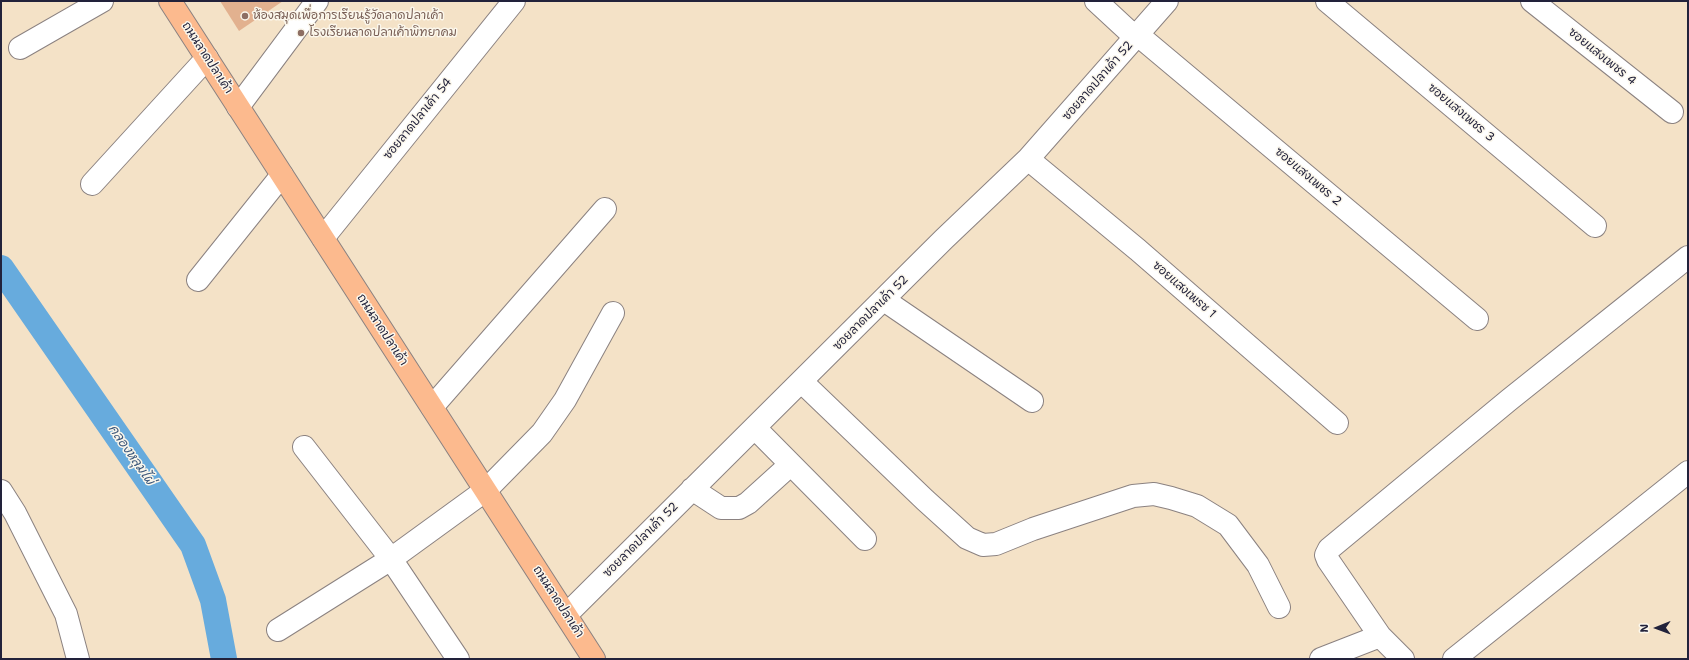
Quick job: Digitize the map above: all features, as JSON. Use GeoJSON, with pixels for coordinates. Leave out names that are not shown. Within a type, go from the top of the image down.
{"type":"FeatureCollection","features":[{"type":"Feature","properties":{"kind":"main road","name":"ถนนลาดปลาเค้า"},"geometry":{"type":"LineString","coordinates":[[170,1],[594,659]]}},
{"type":"Feature","properties":{"kind":"street"},"geometry":{"type":"LineString","coordinates":[[20,48],[102,1]]}},
{"type":"Feature","properties":{"kind":"street"},"geometry":{"type":"LineString","coordinates":[[238,107],[317,1]]}},
{"type":"Feature","properties":{"kind":"street","name":"ซอยลาดปลาเค้า 54"},"geometry":{"type":"LineString","coordinates":[[323,238],[514,1]]}},
{"type":"Feature","properties":{"kind":"street","name":"ซอยแสงเพชร 2"},"geometry":{"type":"LineString","coordinates":[[1096,1],[1477,319]]}},
{"type":"Feature","properties":{"kind":"street","name":"ซอยลาดปลาเค้า 52"},"geometry":{"type":"LineString","coordinates":[[566,615],[1028,159],[1167,1]]}},
{"type":"Feature","properties":{"kind":"street","name":"ซอยแสงเพชร 3"},"geometry":{"type":"LineString","coordinates":[[1327,1],[1595,226]]}},
{"type":"Feature","properties":{"kind":"street","name":"ซอยแสงเพชร 4"},"geometry":{"type":"LineString","coordinates":[[1532,1],[1672,112]]}},
{"type":"Feature","properties":{"kind":"street"},"geometry":{"type":"LineString","coordinates":[[92,184],[207,58]]}},
{"type":"Feature","properties":{"kind":"street","name":"ซอยแสงเพรช 1"},"geometry":{"type":"LineString","coordinates":[[1028,159],[1138,250],[1337,423]]}},
{"type":"Feature","properties":{"kind":"street"},"geometry":{"type":"LineString","coordinates":[[198,280],[282,175]]}},
{"type":"Feature","properties":{"kind":"street"},"geometry":{"type":"LineString","coordinates":[[432,407],[605,209]]}},
{"type":"Feature","properties":{"kind":"street"},"geometry":{"type":"LineString","coordinates":[[1403,659],[1380,636],[1328,560],[1326,554],[1329,549],[1509,400],[1688,257]]}},
{"type":"Feature","properties":{"kind":"street"},"geometry":{"type":"LineString","coordinates":[[884,300],[1032,401]]}},
{"type":"Feature","properties":{"kind":"street"},"geometry":{"type":"LineString","coordinates":[[278,630],[391,559],[486,490],[542,433],[565,400],[613,313]]}},
{"type":"Feature","properties":{"kind":"street"},"geometry":{"type":"LineString","coordinates":[[802,382],[925,500],[967,538],[983,545],[996,544],[1033,529],[1133,496],[1154,494],[1197,506],[1228,525],[1258,564],[1279,607]]}},
{"type":"Feature","properties":{"kind":"street"},"geometry":{"type":"LineString","coordinates":[[755,428],[865,539]]}},
{"type":"Feature","properties":{"kind":"street"},"geometry":{"type":"LineString","coordinates":[[304,447],[391,559],[458,659]]}},
{"type":"Feature","properties":{"kind":"street"},"geometry":{"type":"LineString","coordinates":[[692,489],[721,508],[740,508],[748,503],[790,465]]}},
{"type":"Feature","properties":{"kind":"street"},"geometry":{"type":"LineString","coordinates":[[1454,659],[1688,472]]}},
{"type":"Feature","properties":{"kind":"street"},"geometry":{"type":"LineString","coordinates":[[1,491],[15,513],[66,614],[78,659]]}},
{"type":"Feature","properties":{"kind":"street"},"geometry":{"type":"LineString","coordinates":[[1321,659],[1380,636]]}},
{"type":"Feature","properties":{"kind":"building","name":"ห้องสมุดเพื่อการเรียนรู้วัดลาดปลาเค้า"},"geometry":{"type":"Polygon","coordinates":[[[220,1],[283,1],[239,31],[220,1]]]}},
{"type":"Feature","properties":{"kind":"waterway","name":"คลองหลุมไผ่"},"geometry":{"type":"LineString","coordinates":[[1,268],[193,545],[213,600],[224,659]]}},
{"type":"Feature","properties":{"kind":"place","name":"ห้องสมุดเพื่อการเรียนรู้วัดลาดปลาเค้า"},"geometry":{"type":"Point","coordinates":[245,16]}},
{"type":"Feature","properties":{"kind":"place","name":"โรงเรียนลาดปลาเค้าพิทยาคม"},"geometry":{"type":"Point","coordinates":[301,33]}}]}
